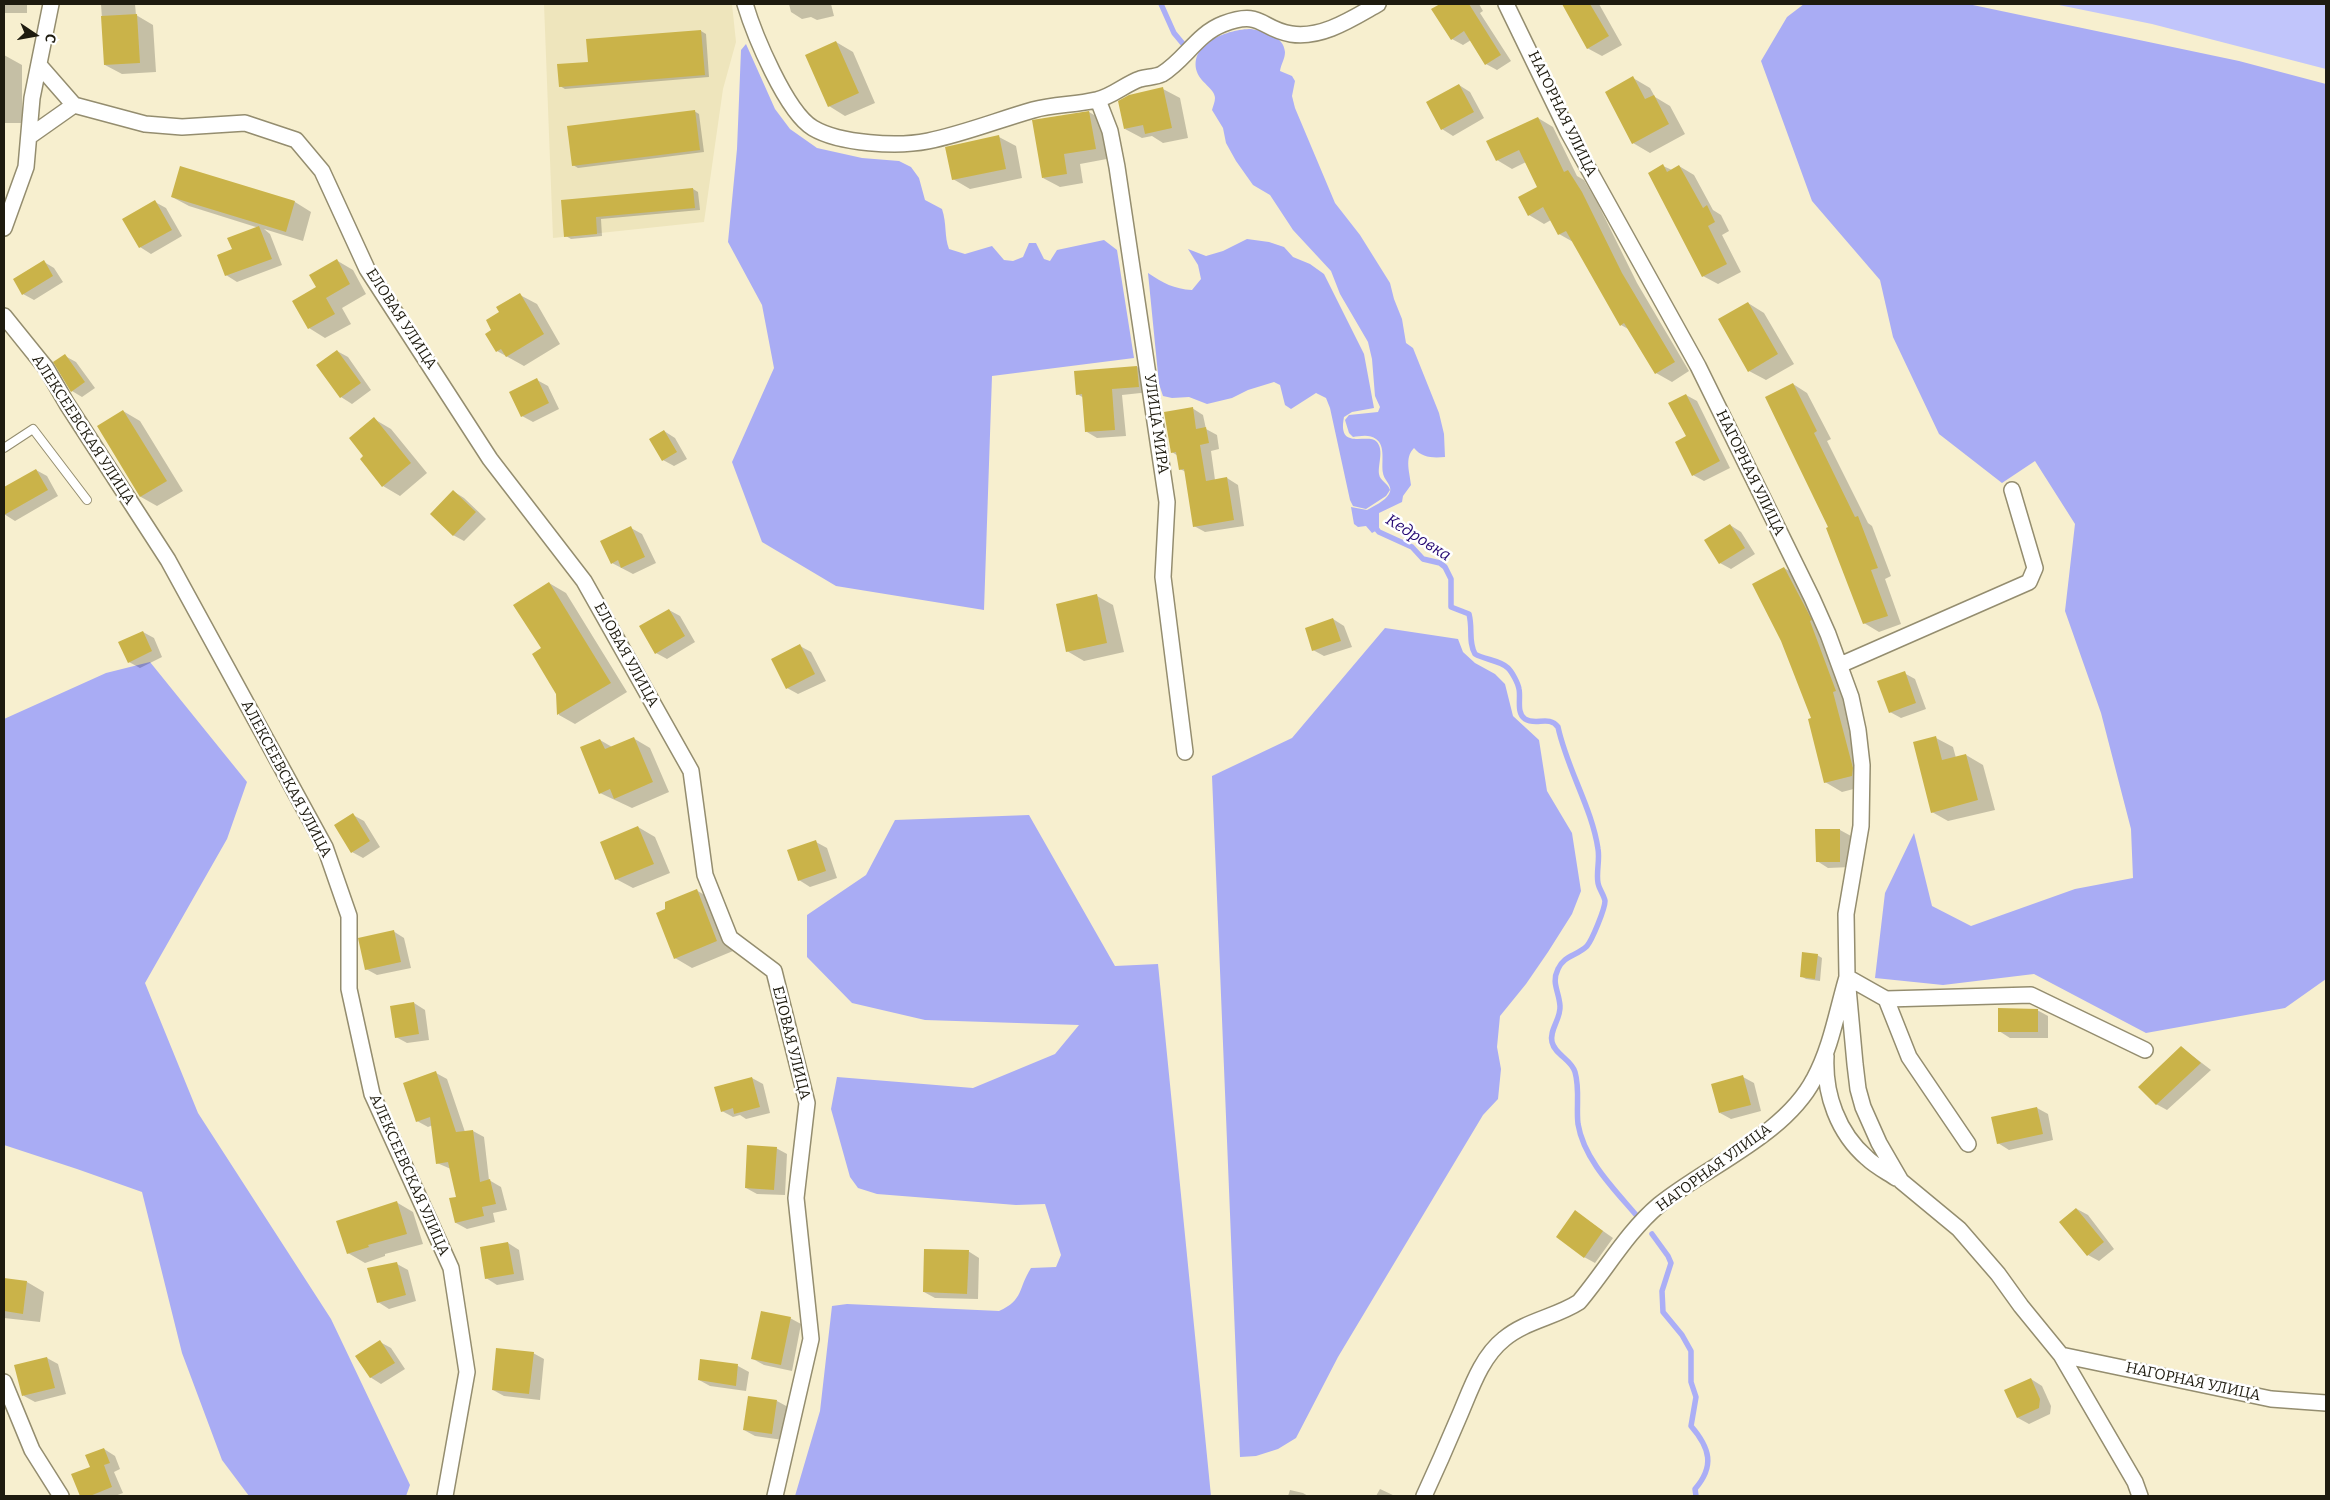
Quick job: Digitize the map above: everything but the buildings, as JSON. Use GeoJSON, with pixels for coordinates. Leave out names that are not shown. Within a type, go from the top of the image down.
{"type":"FeatureCollection","features":[{"type":"Feature","properties":{"kind":"street"},"geometry":{"type":"LineString","coordinates":[[4,228],[26,167],[32,98],[52,4]]}},
{"type":"Feature","properties":{"kind":"street"},"geometry":{"type":"LineString","coordinates":[[745,4],[749,18],[788,99],[801,118],[812,127],[827,135],[847,139],[902,144],[927,141],[1046,106],[1098,100],[1140,79],[1161,75],[1180,61],[1203,37],[1222,25],[1242,18],[1254,19],[1290,34],[1317,33],[1329,29],[1378,4]]}},
{"type":"Feature","properties":{"kind":"street","name":"НАГОРНАЯ УЛИЦА"},"geometry":{"type":"LineString","coordinates":[[1506,4],[1584,162],[1698,366],[1812,598],[1851,697],[1858,730],[1862,774],[1861,826],[1846,914],[1847,977],[1858,1089],[1879,1143],[1901,1181],[1959,1229],[1998,1274],[2021,1306],[2061,1354],[2135,1482],[2140,1496]]}},
{"type":"Feature","properties":{"kind":"street"},"geometry":{"type":"LineString","coordinates":[[30,136],[74,105],[39,66]]}},
{"type":"Feature","properties":{"kind":"street","name":"УЛИЦА МИРА"},"geometry":{"type":"LineString","coordinates":[[1098,100],[1110,131],[1117,167],[1167,502],[1163,577],[1185,752]]}},
{"type":"Feature","properties":{"kind":"street","name":"ЕЛОВАЯ УЛИЦА"},"geometry":{"type":"LineString","coordinates":[[74,105],[146,124],[182,127],[245,123],[296,140],[322,171],[367,269],[490,459],[584,581],[691,771],[705,875],[730,938],[774,971],[807,1103],[796,1198],[811,1339],[775,1496]]}},
{"type":"Feature","properties":{"kind":"street","name":"АЛЕКСЕЕВСКАЯ УЛИЦА"},"geometry":{"type":"LineString","coordinates":[[4,316],[46,368],[67,404],[168,560],[325,846],[349,916],[349,989],[372,1094],[451,1268],[467,1372],[445,1496]]}},
{"type":"Feature","properties":{"kind":"street"},"geometry":{"type":"LineString","coordinates":[[1840,665],[2029,582],[2035,568],[2012,490]]}},
{"type":"Feature","properties":{"kind":"street"},"geometry":{"type":"LineString","coordinates":[[1847,977],[1886,999],[2031,995],[2145,1050]]}},
{"type":"Feature","properties":{"kind":"street","name":"НАГОРНАЯ УЛИЦА"},"geometry":{"type":"LineString","coordinates":[[1424,1496],[1476,1378],[1490,1355],[1503,1339],[1579,1302],[1630,1236],[1658,1206],[1776,1124],[1796,1104],[1814,1080],[1827,1049],[1847,977]]}},
{"type":"Feature","properties":{"kind":"street"},"geometry":{"type":"LineString","coordinates":[[1886,999],[1909,1057],[1968,1144]]}},
{"type":"Feature","properties":{"kind":"street"},"geometry":{"type":"LineString","coordinates":[[1827,1049],[1826,1072],[1830,1096],[1844,1132],[1868,1160],[1901,1181]]}},
{"type":"Feature","properties":{"kind":"street","name":"НАГОРНАЯ УЛИЦА"},"geometry":{"type":"LineString","coordinates":[[2061,1354],[2271,1399],[2326,1403]]}},
{"type":"Feature","properties":{"kind":"street"},"geometry":{"type":"LineString","coordinates":[[4,1382],[32,1450],[61,1496]]}},
{"type":"Feature","properties":{"kind":"lane"},"geometry":{"type":"LineString","coordinates":[[4,448],[34,429],[87,500]]}},
{"type":"Feature","properties":{"kind":"shaded area"},"geometry":{"type":"Polygon","coordinates":[[[544,4],[732,4],[736,42],[723,89],[704,222],[553,238],[544,4]]]}},
{"type":"Feature","properties":{"kind":"shaded area"},"geometry":{"type":"Polygon","coordinates":[[[1804,4],[1968,4],[2239,61],[2326,84],[2326,979],[2285,1008],[2146,1033],[2034,974],[1943,985],[1875,978],[1885,893],[1914,833],[1932,906],[1971,926],[2075,889],[2133,878],[2131,829],[2101,713],[2065,611],[2075,524],[2035,461],[2002,483],[1939,434],[1893,337],[1880,280],[1812,201],[1761,61],[1787,17],[1804,4]]]}},
{"type":"Feature","properties":{"kind":"shaded area"},"geometry":{"type":"Polygon","coordinates":[[[2054,4],[2326,4],[2326,69],[2152,24],[2054,4]]]}},
{"type":"Feature","properties":{"kind":"shaded area"},"geometry":{"type":"Polygon","coordinates":[[[1251,29],[1273,35],[1284,46],[1285,55],[1280,71],[1292,76],[1295,81],[1292,96],[1295,108],[1335,203],[1360,235],[1390,283],[1402,319],[1406,343],[1413,348],[1439,413],[1444,434],[1445,457],[1428,457],[1414,448],[1408,461],[1411,485],[1403,496],[1402,502],[1379,513],[1379,529],[1372,533],[1366,526],[1358,527],[1354,524],[1351,507],[1367,510],[1382,501],[1389,494],[1390,486],[1383,473],[1382,450],[1379,442],[1374,437],[1353,437],[1349,433],[1345,420],[1349,415],[1378,412],[1380,407],[1375,396],[1372,359],[1368,342],[1340,294],[1331,271],[1293,230],[1270,195],[1253,185],[1236,161],[1226,143],[1223,128],[1212,110],[1215,100],[1214,95],[1197,72],[1196,62],[1204,46],[1222,35],[1251,29]]]}},
{"type":"Feature","properties":{"kind":"shaded area"},"geometry":{"type":"Polygon","coordinates":[[[746,44],[775,109],[790,129],[817,148],[862,158],[899,161],[911,167],[919,178],[925,200],[942,209],[949,249],[965,254],[992,246],[1004,260],[1013,261],[1023,257],[1029,243],[1036,243],[1044,259],[1050,261],[1057,250],[1104,240],[1117,250],[1134,358],[992,376],[984,610],[836,586],[762,542],[732,462],[774,368],[762,305],[728,242],[737,149],[741,50],[746,44]]]}},
{"type":"Feature","properties":{"kind":"shaded area"},"geometry":{"type":"Polygon","coordinates":[[[1247,239],[1269,242],[1284,247],[1293,257],[1310,264],[1324,274],[1364,354],[1374,408],[1352,412],[1344,417],[1343,428],[1349,438],[1373,439],[1377,442],[1380,449],[1379,474],[1390,490],[1386,496],[1366,509],[1353,506],[1350,500],[1330,408],[1326,398],[1316,393],[1291,409],[1285,405],[1280,385],[1274,382],[1248,390],[1232,398],[1207,404],[1189,397],[1172,398],[1163,396],[1159,384],[1148,273],[1169,285],[1192,290],[1201,279],[1198,265],[1188,249],[1206,256],[1223,251],[1247,239]]]}},
{"type":"Feature","properties":{"kind":"shaded area"},"geometry":{"type":"Polygon","coordinates":[[[1385,628],[1458,639],[1463,652],[1475,663],[1495,674],[1505,684],[1513,716],[1539,740],[1547,791],[1572,833],[1581,891],[1572,914],[1548,952],[1526,984],[1500,1016],[1497,1047],[1501,1069],[1498,1099],[1483,1115],[1338,1357],[1296,1438],[1278,1449],[1256,1456],[1240,1457],[1212,776],[1292,738],[1385,628]]]}},
{"type":"Feature","properties":{"kind":"shaded area"},"geometry":{"type":"Polygon","coordinates":[[[150,662],[247,782],[227,839],[145,983],[198,1113],[331,1319],[410,1485],[406,1496],[249,1496],[222,1460],[182,1353],[142,1192],[4,1145],[4,719],[106,673],[150,662]]]}},
{"type":"Feature","properties":{"kind":"shaded area"},"geometry":{"type":"Polygon","coordinates":[[[1029,815],[1115,966],[1158,964],[1211,1496],[795,1496],[820,1411],[832,1306],[847,1304],[999,1311],[1017,1298],[1031,1268],[1056,1267],[1061,1255],[1045,1204],[1016,1205],[877,1194],[858,1188],[850,1177],[831,1109],[837,1077],[973,1088],[1055,1054],[1079,1025],[925,1020],[852,1003],[807,957],[807,915],[866,875],[895,820],[1029,815]]]}},
{"type":"Feature","properties":{"kind":"waterway","name":"Кедровка"},"geometry":{"type":"LineString","coordinates":[[1161,4],[1174,33],[1184,45]]}},
{"type":"Feature","properties":{"kind":"waterway","name":"Кедровка"},"geometry":{"type":"LineString","coordinates":[[1374,526],[1379,532],[1412,547],[1423,559],[1440,563],[1445,567],[1451,579],[1451,607],[1469,614],[1475,654],[1501,663],[1510,670],[1518,687],[1520,709],[1525,719],[1534,722],[1547,721],[1554,723],[1558,727],[1567,758],[1595,834],[1598,853],[1598,883],[1605,901],[1598,924],[1587,946],[1567,958],[1561,964],[1556,974],[1555,983],[1560,1011],[1552,1033],[1552,1042],[1556,1050],[1575,1072],[1578,1124],[1587,1150],[1610,1185],[1637,1216]]}},
{"type":"Feature","properties":{"kind":"waterway","name":"Кедровка"},"geometry":{"type":"LineString","coordinates":[[1652,1234],[1671,1263],[1662,1291],[1663,1312],[1682,1335],[1691,1351],[1691,1382],[1696,1397],[1691,1426],[1702,1442],[1708,1457],[1705,1473],[1695,1489],[1696,1496]]}}]}
